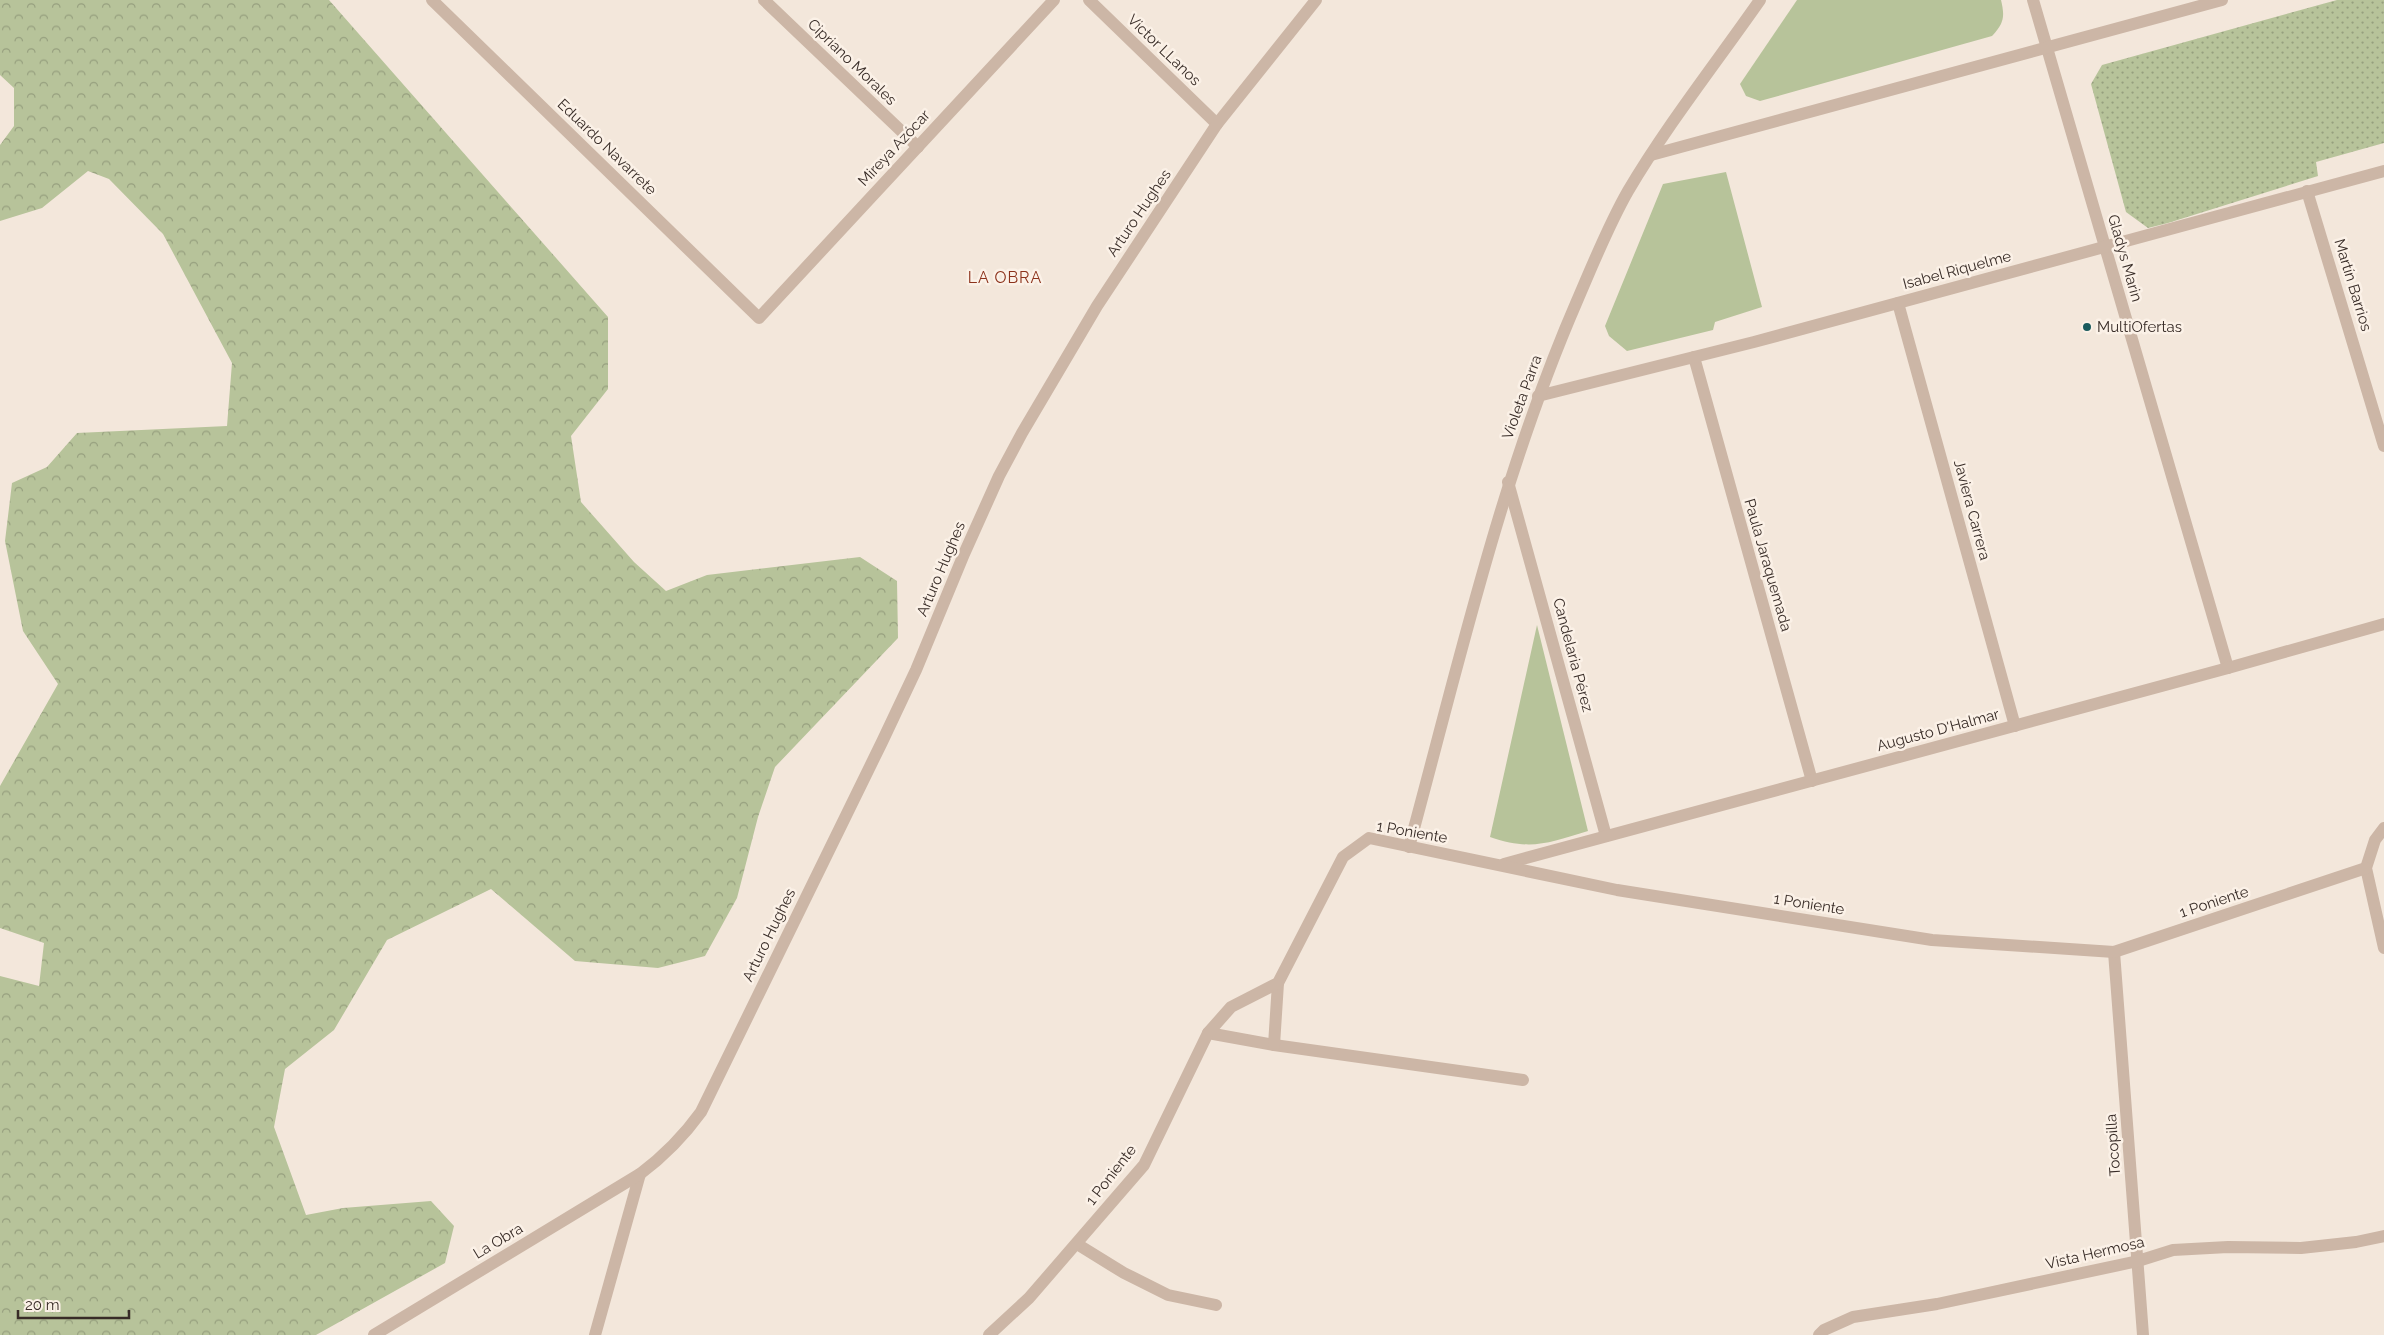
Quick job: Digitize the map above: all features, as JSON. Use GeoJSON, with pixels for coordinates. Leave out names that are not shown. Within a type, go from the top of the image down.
{"type":"FeatureCollection","features":[{"type":"Feature","properties":{"kind":"street","name":"Eduardo Navarrete"},"geometry":{"type":"LineString","coordinates":[[432,0],[759,318]]}},
{"type":"Feature","properties":{"kind":"street","name":"Cipriano Morales"},"geometry":{"type":"LineString","coordinates":[[764,0],[918,147]]}},
{"type":"Feature","properties":{"kind":"street","name":"Mireya Azócar"},"geometry":{"type":"LineString","coordinates":[[759,318],[1054,0]]}},
{"type":"Feature","properties":{"kind":"street","name":"Victor LLanos"},"geometry":{"type":"LineString","coordinates":[[1089,0],[1217,124]]}},
{"type":"Feature","properties":{"kind":"street","name":"Arturo Hughes"},"geometry":{"type":"LineString","coordinates":[[640,1174],[663,1156],[684,1135],[701,1112],[714,1088],[916,670],[999,476],[1046,390],[1097,306],[1217,124],[1316,0]]}},
{"type":"Feature","properties":{"kind":"street","name":"Violeta Parra"},"geometry":{"type":"LineString","coordinates":[[1409,847],[1508,482],[1538,396],[1608,231],[1628,192],[1651,155],[1760,0]]}},
{"type":"Feature","properties":{"kind":"street","name":"Gladys Marin"},"geometry":{"type":"LineString","coordinates":[[2033,0],[2228,668]]}},
{"type":"Feature","properties":{"kind":"street"},"geometry":{"type":"LineString","coordinates":[[1651,155],[2222,0]]}},
{"type":"Feature","properties":{"kind":"street","name":"Isabel Riquelme"},"geometry":{"type":"LineString","coordinates":[[1538,396],[1694,357],[2384,170]]}},
{"type":"Feature","properties":{"kind":"street","name":"Martín Barrios"},"geometry":{"type":"LineString","coordinates":[[2307,191],[2384,446]]}},
{"type":"Feature","properties":{"kind":"street","name":"Javiera Carrera"},"geometry":{"type":"LineString","coordinates":[[1898,302],[2015,726]]}},
{"type":"Feature","properties":{"kind":"street","name":"Paula Jaraquemada"},"geometry":{"type":"LineString","coordinates":[[1694,357],[1812,781]]}},
{"type":"Feature","properties":{"kind":"street","name":"Candelaria Pérez"},"geometry":{"type":"LineString","coordinates":[[1508,482],[1606,836]]}},
{"type":"Feature","properties":{"kind":"street","name":"Augusto D'Halmar"},"geometry":{"type":"LineString","coordinates":[[1500,864],[2015,726],[2384,624]]}},
{"type":"Feature","properties":{"kind":"street"},"geometry":{"type":"LineString","coordinates":[[2384,828],[2375,840],[2366,868],[2384,948]]}},
{"type":"Feature","properties":{"kind":"street","name":"1 Poniente"},"geometry":{"type":"LineString","coordinates":[[1274,1045],[1278,983],[1343,857],[1370,838],[1617,890],[1932,940],[2114,952],[2366,868]]}},
{"type":"Feature","properties":{"kind":"street","name":"Tocopilla"},"geometry":{"type":"LineString","coordinates":[[2114,952],[2143,1335]]}},
{"type":"Feature","properties":{"kind":"street","name":"1 Poniente"},"geometry":{"type":"LineString","coordinates":[[989,1335],[1029,1298],[1144,1165],[1208,1033],[1230,1007],[1278,983]]}},
{"type":"Feature","properties":{"kind":"street"},"geometry":{"type":"LineString","coordinates":[[1208,1033],[1274,1045],[1523,1080]]}},
{"type":"Feature","properties":{"kind":"street"},"geometry":{"type":"LineString","coordinates":[[595,1335],[640,1174]]}},
{"type":"Feature","properties":{"kind":"street","name":"La Obra"},"geometry":{"type":"LineString","coordinates":[[374,1335],[640,1174]]}},
{"type":"Feature","properties":{"kind":"street","name":"Vista Hermosa"},"geometry":{"type":"LineString","coordinates":[[1819,1335],[1824,1330],[1853,1317],[1937,1304],[2138,1260],[2173,1250],[2228,1247],[2301,1248],[2356,1242],[2384,1236]]}},
{"type":"Feature","properties":{"kind":"street"},"geometry":{"type":"LineString","coordinates":[[1077,1244],[1124,1274],[1168,1294],[1216,1305]]}},
{"type":"Feature","properties":{"kind":"green space"},"geometry":{"type":"Polygon","coordinates":[[[0,0],[329,0],[608,317],[608,389],[571,436],[581,502],[634,562],[666,591],[707,575],[860,557],[897,581],[898,638],[775,767],[758,817],[737,898],[705,956],[658,968],[575,961],[491,889],[387,940],[334,1030],[285,1069],[274,1127],[306,1215],[343,1208],[431,1201],[454,1226],[445,1263],[316,1335],[0,1335],[0,976],[39,986],[44,943],[0,928],[0,786],[58,684],[23,631],[5,541],[12,483],[47,467],[77,433],[227,426],[232,363],[163,234],[109,179],[88,171],[42,208],[0,221],[0,145],[14,126],[14,88],[0,75],[0,0]]]}},
{"type":"Feature","properties":{"kind":"green space"},"geometry":{"type":"Polygon","coordinates":[[[1797,0],[2001,0],[2003,20],[1992,36],[1760,101],[1746,96],[1740,84],[1797,0]]]}},
{"type":"Feature","properties":{"kind":"green space"},"geometry":{"type":"Polygon","coordinates":[[[2337,0],[2384,0],[2384,143],[2316,162],[2318,176],[2168,223],[2148,228],[2126,212],[2091,84],[2102,65],[2337,0]]]}},
{"type":"Feature","properties":{"kind":"green space"},"geometry":{"type":"Polygon","coordinates":[[[1726,172],[1762,307],[1715,322],[1713,330],[1627,351],[1609,336],[1605,326],[1663,184],[1726,172]]]}},
{"type":"Feature","properties":{"kind":"green space"},"geometry":{"type":"Polygon","coordinates":[[[1537,625],[1588,831],[1550,842],[1517,844],[1490,837],[1537,625]]]}},
{"type":"Feature","properties":{"kind":"place","name":"MultiOfertas"},"geometry":{"type":"Point","coordinates":[2087,327]}},
{"type":"Feature","properties":{"kind":"district","name":"LA OBRA"},"geometry":{"type":"Point","coordinates":[1005,277]}}]}
